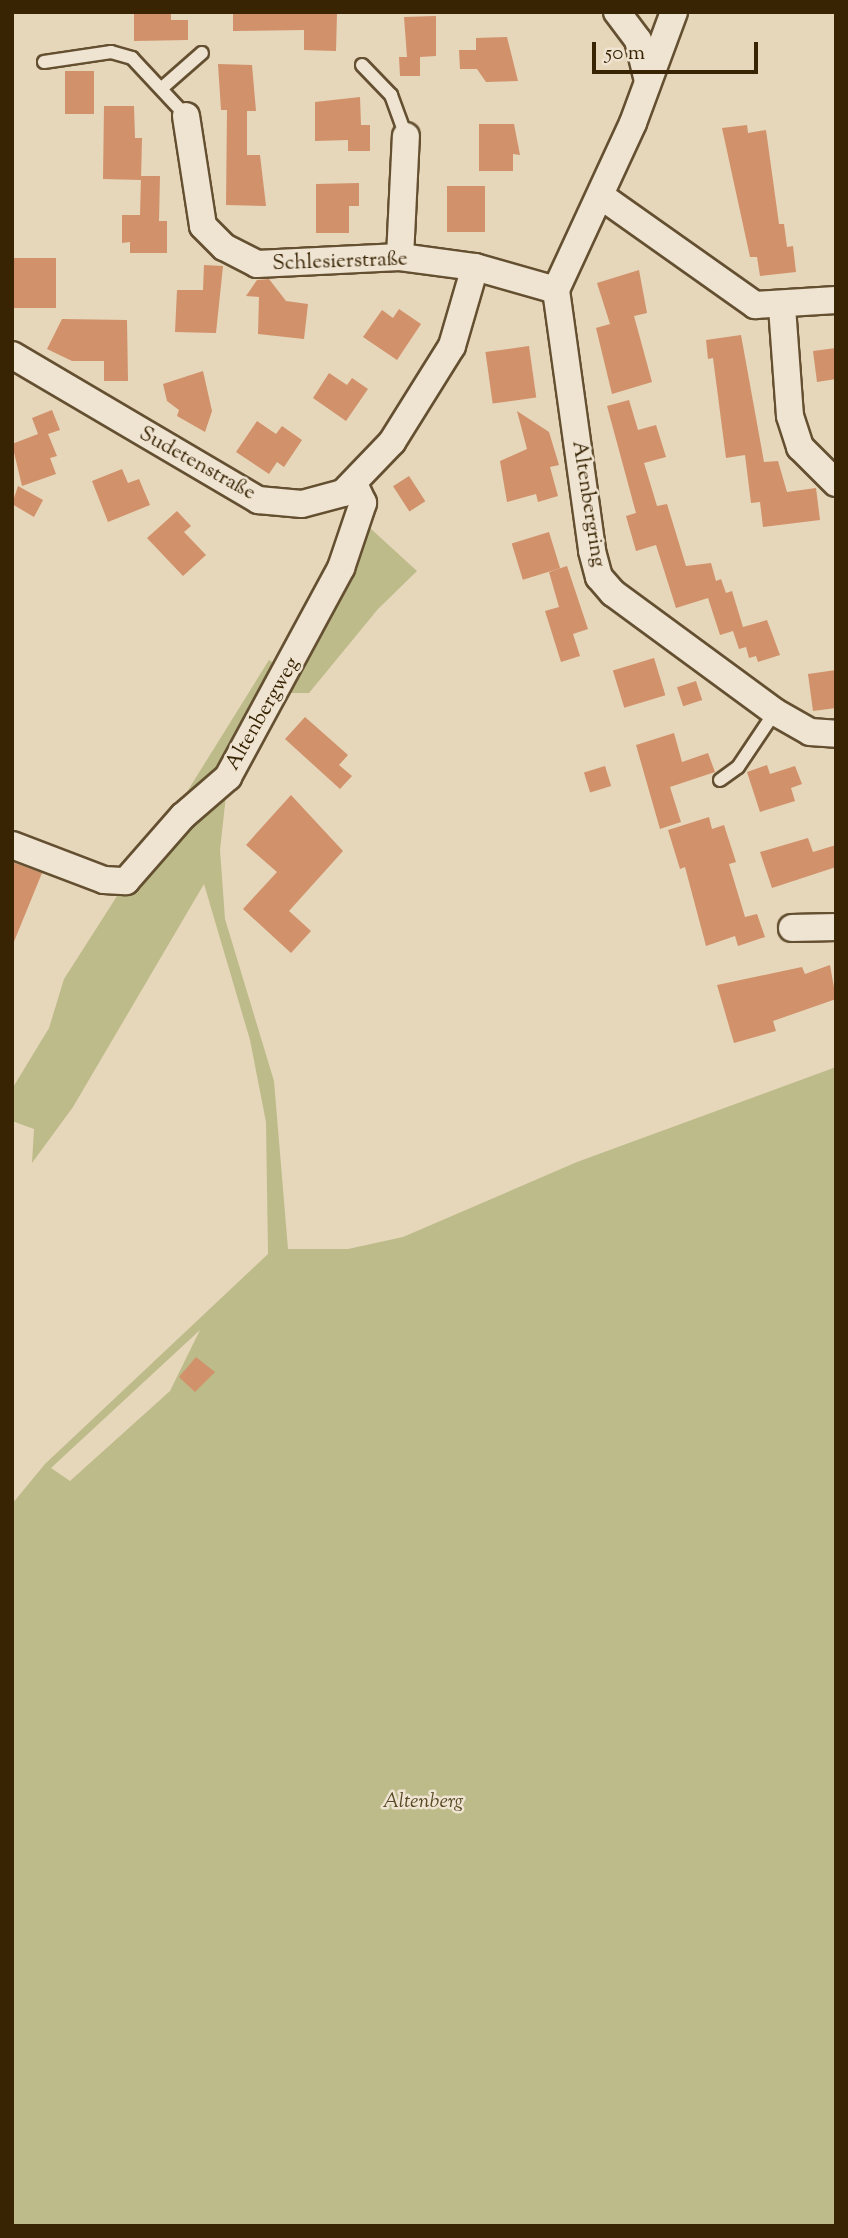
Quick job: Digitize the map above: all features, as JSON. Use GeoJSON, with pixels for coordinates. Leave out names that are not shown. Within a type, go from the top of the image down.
{"type":"FeatureCollection","features":[{"type":"Feature","properties":{"kind":"street"},"geometry":{"type":"LineString","coordinates":[[617,12],[638,40],[648,80]]}},
{"type":"Feature","properties":{"kind":"street"},"geometry":{"type":"LineString","coordinates":[[556,290],[601,196],[674,12]]}},
{"type":"Feature","properties":{"kind":"street","name":"Schlesierstraße"},"geometry":{"type":"LineString","coordinates":[[186,116],[203,226],[224,247],[257,264],[400,257],[475,267],[556,290]]}},
{"type":"Feature","properties":{"kind":"street"},"geometry":{"type":"LineString","coordinates":[[400,257],[406,136]]}},
{"type":"Feature","properties":{"kind":"street"},"geometry":{"type":"LineString","coordinates":[[601,196],[754,305],[782,307],[836,300]]}},
{"type":"Feature","properties":{"kind":"street","name":"Sudetenstraße"},"geometry":{"type":"LineString","coordinates":[[12,355],[258,500],[302,505],[343,493],[392,442],[453,346],[475,267]]}},
{"type":"Feature","properties":{"kind":"street","name":"Altenbergring"},"geometry":{"type":"LineString","coordinates":[[556,290],[599,577],[612,593],[775,712],[810,732],[836,734]]}},
{"type":"Feature","properties":{"kind":"street"},"geometry":{"type":"LineString","coordinates":[[782,307],[790,416],[800,447],[836,483]]}},
{"type":"Feature","properties":{"kind":"street","name":"Altenbergweg"},"geometry":{"type":"LineString","coordinates":[[12,845],[104,880],[126,881],[197,801],[228,777],[341,568],[363,503],[354,484]]}},
{"type":"Feature","properties":{"kind":"street"},"geometry":{"type":"LineString","coordinates":[[792,928],[836,926]]}},
{"type":"Feature","properties":{"kind":"lane"},"geometry":{"type":"LineString","coordinates":[[44,62],[111,52],[132,58],[186,116]]}},
{"type":"Feature","properties":{"kind":"lane"},"geometry":{"type":"LineString","coordinates":[[162,88],[202,53]]}},
{"type":"Feature","properties":{"kind":"lane"},"geometry":{"type":"LineString","coordinates":[[362,65],[391,95],[406,136]]}},
{"type":"Feature","properties":{"kind":"lane"},"geometry":{"type":"LineString","coordinates":[[720,780],[738,767],[775,712]]}},
{"type":"Feature","properties":{"kind":"green space","name":"Altenberg"},"geometry":{"type":"Polygon","coordinates":[[[359,518],[417,571],[378,609],[309,693],[277,693],[228,777],[220,850],[225,919],[274,1081],[288,1249],[348,1249],[403,1237],[577,1162],[836,1067],[836,2226],[12,2226],[12,1504],[45,1464],[268,1254],[266,1122],[250,1040],[204,884],[73,1107],[32,1163],[34,1129],[12,1121],[12,1089],[49,1028],[64,979],[126,882],[102,869],[122,866],[172,816],[269,660],[288,671],[359,518]],[[200,1330],[51,1468],[70,1481],[170,1391],[200,1330]]]}},
{"type":"Feature","properties":{"kind":"building"},"geometry":{"type":"Polygon","coordinates":[[[134,12],[171,12],[171,20],[188,20],[188,40],[134,41],[134,12]]]}},
{"type":"Feature","properties":{"kind":"building"},"geometry":{"type":"Polygon","coordinates":[[[233,12],[337,13],[336,51],[304,50],[304,30],[233,31],[233,12]]]}},
{"type":"Feature","properties":{"kind":"building"},"geometry":{"type":"Polygon","coordinates":[[[436,16],[436,56],[420,57],[420,76],[400,76],[399,57],[407,57],[404,17],[436,16]]]}},
{"type":"Feature","properties":{"kind":"building"},"geometry":{"type":"Polygon","coordinates":[[[507,37],[518,81],[486,82],[477,69],[460,69],[459,50],[476,50],[476,38],[507,37]]]}},
{"type":"Feature","properties":{"kind":"building"},"geometry":{"type":"Polygon","coordinates":[[[218,64],[252,65],[256,111],[247,111],[247,155],[260,155],[266,206],[226,205],[227,110],[221,110],[218,64]]]}},
{"type":"Feature","properties":{"kind":"building"},"geometry":{"type":"Polygon","coordinates":[[[65,71],[94,71],[94,114],[65,114],[65,71]]]}},
{"type":"Feature","properties":{"kind":"building"},"geometry":{"type":"Polygon","coordinates":[[[360,97],[361,125],[370,125],[370,151],[348,151],[348,140],[315,141],[315,102],[360,97]]]}},
{"type":"Feature","properties":{"kind":"building"},"geometry":{"type":"Polygon","coordinates":[[[104,106],[134,106],[135,138],[142,138],[141,180],[103,179],[104,106]]]}},
{"type":"Feature","properties":{"kind":"building"},"geometry":{"type":"Polygon","coordinates":[[[479,124],[514,124],[520,155],[513,154],[513,171],[479,171],[479,124]]]}},
{"type":"Feature","properties":{"kind":"building"},"geometry":{"type":"Polygon","coordinates":[[[747,125],[748,133],[766,130],[779,224],[784,224],[787,247],[793,246],[796,272],[760,276],[757,257],[750,257],[722,128],[747,125]]]}},
{"type":"Feature","properties":{"kind":"building"},"geometry":{"type":"Polygon","coordinates":[[[141,176],[160,176],[159,221],[167,221],[167,253],[130,253],[130,242],[122,243],[122,215],[140,215],[141,176]]]}},
{"type":"Feature","properties":{"kind":"building"},"geometry":{"type":"Polygon","coordinates":[[[359,183],[359,206],[349,206],[349,233],[316,233],[316,184],[359,183]]]}},
{"type":"Feature","properties":{"kind":"building"},"geometry":{"type":"Polygon","coordinates":[[[447,186],[485,186],[485,232],[447,232],[447,186]]]}},
{"type":"Feature","properties":{"kind":"building"},"geometry":{"type":"Polygon","coordinates":[[[12,258],[56,258],[56,308],[12,308],[12,258]]]}},
{"type":"Feature","properties":{"kind":"building"},"geometry":{"type":"Polygon","coordinates":[[[204,265],[223,266],[216,333],[175,332],[177,290],[203,290],[204,265]]]}},
{"type":"Feature","properties":{"kind":"building"},"geometry":{"type":"Polygon","coordinates":[[[639,270],[647,313],[634,316],[652,382],[612,394],[596,328],[610,324],[597,283],[639,270]]]}},
{"type":"Feature","properties":{"kind":"building"},"geometry":{"type":"Polygon","coordinates":[[[269,279],[286,301],[308,304],[304,339],[258,334],[259,297],[246,296],[257,280],[269,279]]]}},
{"type":"Feature","properties":{"kind":"building"},"geometry":{"type":"Polygon","coordinates":[[[399,309],[421,324],[397,360],[363,337],[382,310],[393,318],[399,309]]]}},
{"type":"Feature","properties":{"kind":"building"},"geometry":{"type":"Polygon","coordinates":[[[62,319],[127,320],[128,381],[104,381],[104,361],[72,361],[47,349],[62,319]]]}},
{"type":"Feature","properties":{"kind":"building"},"geometry":{"type":"Polygon","coordinates":[[[741,335],[764,462],[778,461],[787,492],[816,488],[820,520],[763,527],[760,502],[751,503],[745,455],[726,458],[713,358],[708,359],[706,340],[741,335]]]}},
{"type":"Feature","properties":{"kind":"building"},"geometry":{"type":"Polygon","coordinates":[[[529,346],[536,397],[493,404],[485,352],[529,346]]]}},
{"type":"Feature","properties":{"kind":"building"},"geometry":{"type":"Polygon","coordinates":[[[836,348],[836,379],[817,382],[813,351],[836,348]]]}},
{"type":"Feature","properties":{"kind":"building"},"geometry":{"type":"Polygon","coordinates":[[[203,371],[212,411],[205,432],[177,416],[179,410],[167,401],[163,384],[203,371]]]}},
{"type":"Feature","properties":{"kind":"building"},"geometry":{"type":"Polygon","coordinates":[[[329,373],[347,385],[352,378],[368,389],[346,421],[313,398],[329,373]]]}},
{"type":"Feature","properties":{"kind":"building"},"geometry":{"type":"Polygon","coordinates":[[[629,400],[638,430],[656,425],[666,457],[644,463],[657,506],[667,504],[686,566],[711,563],[716,581],[721,579],[726,593],[732,591],[743,627],[767,620],[780,655],[758,662],[756,656],[749,658],[746,647],[739,649],[733,631],[720,635],[708,598],[676,608],[656,545],[636,551],[626,516],[636,513],[607,406],[629,400]]]}},
{"type":"Feature","properties":{"kind":"building"},"geometry":{"type":"Polygon","coordinates":[[[52,410],[60,430],[48,434],[57,456],[50,458],[56,474],[22,486],[12,444],[38,434],[32,418],[52,410]]]}},
{"type":"Feature","properties":{"kind":"building"},"geometry":{"type":"Polygon","coordinates":[[[517,411],[549,432],[559,465],[550,467],[558,496],[538,502],[536,494],[507,502],[500,461],[527,449],[517,411]]]}},
{"type":"Feature","properties":{"kind":"building"},"geometry":{"type":"Polygon","coordinates":[[[257,421],[276,434],[282,426],[302,440],[284,467],[277,462],[269,474],[236,452],[257,421]]]}},
{"type":"Feature","properties":{"kind":"building"},"geometry":{"type":"Polygon","coordinates":[[[122,469],[128,483],[139,479],[150,505],[108,522],[92,481],[122,469]]]}},
{"type":"Feature","properties":{"kind":"building"},"geometry":{"type":"Polygon","coordinates":[[[409,476],[425,501],[409,512],[393,486],[409,476]]]}},
{"type":"Feature","properties":{"kind":"building"},"geometry":{"type":"Polygon","coordinates":[[[18,486],[43,500],[34,517],[12,504],[18,486]]]}},
{"type":"Feature","properties":{"kind":"building"},"geometry":{"type":"Polygon","coordinates":[[[177,511],[191,526],[184,532],[206,555],[183,576],[147,538],[177,511]]]}},
{"type":"Feature","properties":{"kind":"building"},"geometry":{"type":"Polygon","coordinates":[[[549,532],[560,568],[523,580],[512,543],[549,532]]]}},
{"type":"Feature","properties":{"kind":"building"},"geometry":{"type":"Polygon","coordinates":[[[567,566],[588,629],[573,634],[580,656],[561,662],[545,611],[559,607],[549,572],[567,566]]]}},
{"type":"Feature","properties":{"kind":"building"},"geometry":{"type":"Polygon","coordinates":[[[654,658],[665,695],[624,708],[613,671],[654,658]]]}},
{"type":"Feature","properties":{"kind":"building"},"geometry":{"type":"Polygon","coordinates":[[[836,670],[836,708],[813,711],[808,674],[836,670]]]}},
{"type":"Feature","properties":{"kind":"building"},"geometry":{"type":"Polygon","coordinates":[[[696,681],[702,700],[683,706],[677,687],[696,681]]]}},
{"type":"Feature","properties":{"kind":"building"},"geometry":{"type":"Polygon","coordinates":[[[305,717],[348,755],[339,765],[352,776],[340,789],[285,739],[305,717]]]}},
{"type":"Feature","properties":{"kind":"building"},"geometry":{"type":"Polygon","coordinates":[[[674,733],[682,762],[708,753],[715,772],[670,787],[681,822],[660,829],[636,745],[674,733]]]}},
{"type":"Feature","properties":{"kind":"building"},"geometry":{"type":"Polygon","coordinates":[[[767,765],[770,774],[795,766],[802,784],[791,788],[795,801],[760,812],[747,772],[767,765]]]}},
{"type":"Feature","properties":{"kind":"building"},"geometry":{"type":"Polygon","coordinates":[[[605,766],[611,786],[590,793],[584,772],[605,766]]]}},
{"type":"Feature","properties":{"kind":"building"},"geometry":{"type":"Polygon","coordinates":[[[291,795],[343,851],[289,911],[311,931],[291,953],[243,909],[277,872],[246,845],[291,795]]]}},
{"type":"Feature","properties":{"kind":"building"},"geometry":{"type":"Polygon","coordinates":[[[709,817],[712,829],[724,825],[736,862],[729,864],[745,917],[757,914],[765,937],[738,946],[735,936],[706,946],[685,867],[680,869],[668,830],[709,817]]]}},
{"type":"Feature","properties":{"kind":"building"},"geometry":{"type":"Polygon","coordinates":[[[808,838],[813,852],[836,845],[836,867],[772,888],[760,852],[808,838]]]}},
{"type":"Feature","properties":{"kind":"building"},"geometry":{"type":"Polygon","coordinates":[[[12,862],[42,873],[13,944],[12,944],[12,862]]]}},
{"type":"Feature","properties":{"kind":"building"},"geometry":{"type":"Polygon","coordinates":[[[830,965],[836,999],[773,1021],[776,1031],[734,1043],[717,985],[802,967],[805,974],[830,965]]]}},
{"type":"Feature","properties":{"kind":"building"},"geometry":{"type":"Polygon","coordinates":[[[196,1357],[215,1372],[195,1392],[179,1377],[196,1357]]]}}]}
